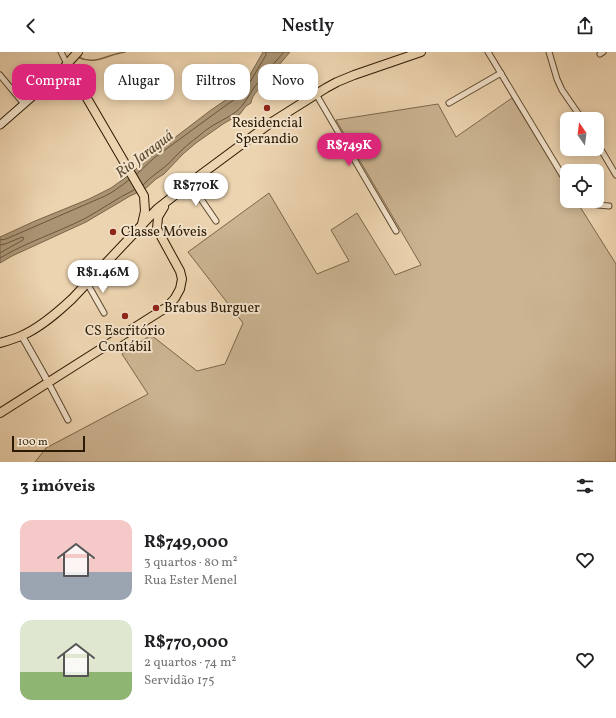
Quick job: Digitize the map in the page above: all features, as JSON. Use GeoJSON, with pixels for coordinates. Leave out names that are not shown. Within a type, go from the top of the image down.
{"type":"FeatureCollection","features":[{"type":"Feature","properties":{"kind":"main road"},"geometry":{"type":"LineString","coordinates":[[318,93],[337,82],[354,75],[421,52]]}},
{"type":"Feature","properties":{"kind":"main road"},"geometry":{"type":"LineString","coordinates":[[67,64],[77,54]]}},
{"type":"Feature","properties":{"kind":"main road"},"geometry":{"type":"LineString","coordinates":[[0,125],[28,100]]}},
{"type":"Feature","properties":{"kind":"main road"},"geometry":{"type":"LineString","coordinates":[[88,100],[143,195],[145,206],[142,225]]}},
{"type":"Feature","properties":{"kind":"main road"},"geometry":{"type":"LineString","coordinates":[[0,342],[22,336],[34,330],[58,312],[72,300],[157,209],[272,122],[307,100]]}},
{"type":"Feature","properties":{"kind":"main road"},"geometry":{"type":"LineString","coordinates":[[157,228],[159,214],[170,198]]}},
{"type":"Feature","properties":{"kind":"main road"},"geometry":{"type":"LineString","coordinates":[[0,413],[167,307],[176,298],[182,279],[180,271],[157,228],[151,224],[142,225]]}},
{"type":"Feature","properties":{"kind":"street"},"geometry":{"type":"LineString","coordinates":[[61,52],[67,64]]}},
{"type":"Feature","properties":{"kind":"street"},"geometry":{"type":"LineString","coordinates":[[488,52],[560,171]]}},
{"type":"Feature","properties":{"kind":"street"},"geometry":{"type":"LineString","coordinates":[[549,52],[562,90],[577,112]]}},
{"type":"Feature","properties":{"kind":"street"},"geometry":{"type":"LineString","coordinates":[[449,103],[501,73]]}},
{"type":"Feature","properties":{"kind":"street"},"geometry":{"type":"LineString","coordinates":[[0,75],[24,104]]}},
{"type":"Feature","properties":{"kind":"street"},"geometry":{"type":"LineString","coordinates":[[318,97],[396,231]]}},
{"type":"Feature","properties":{"kind":"street"},"geometry":{"type":"LineString","coordinates":[[604,155],[616,175]]}},
{"type":"Feature","properties":{"kind":"street"},"geometry":{"type":"LineString","coordinates":[[190,183],[216,221]]}},
{"type":"Feature","properties":{"kind":"street"},"geometry":{"type":"LineString","coordinates":[[604,206],[610,206]]}},
{"type":"Feature","properties":{"kind":"street"},"geometry":{"type":"LineString","coordinates":[[87,283],[104,313]]}},
{"type":"Feature","properties":{"kind":"street"},"geometry":{"type":"LineString","coordinates":[[22,336],[68,420]]}},
{"type":"Feature","properties":{"kind":"shaded area"},"geometry":{"type":"Polygon","coordinates":[[[512,98],[560,176],[560,208],[581,208],[616,264],[616,462],[35,462],[46,448],[148,394],[122,354],[151,335],[197,371],[225,364],[243,323],[188,252],[269,193],[317,274],[349,261],[331,230],[357,213],[395,275],[421,265],[336,120],[438,104],[456,137],[512,98]]]}},
{"type":"Feature","properties":{"kind":"water"},"geometry":{"type":"Polygon","coordinates":[[[263,52],[290,52],[280,64],[258,64],[258,90],[255,93],[251,103],[246,106],[240,114],[196,143],[164,174],[145,189],[130,196],[86,222],[0,263],[0,237],[111,188],[226,100],[250,100],[250,75],[263,52]]]}},
{"type":"Feature","properties":{"kind":"waterway"},"geometry":{"type":"LineString","coordinates":[[78,57],[96,60],[125,52]]}},
{"type":"Feature","properties":{"kind":"place","name":"Residencial Sperandio"},"geometry":{"type":"Point","coordinates":[267,108]}},
{"type":"Feature","properties":{"kind":"place","name":"Classe Móveis"},"geometry":{"type":"Point","coordinates":[113,232]}},
{"type":"Feature","properties":{"kind":"place","name":"Brabus Burguer"},"geometry":{"type":"Point","coordinates":[156,308]}},
{"type":"Feature","properties":{"kind":"place","name":"CS Escritório Contábil"},"geometry":{"type":"Point","coordinates":[125,316]}},
{"type":"Feature","properties":{"kind":"water label","name":"Rio Jaraguá"},"geometry":{"type":"Point","coordinates":[145,155]}}]}
